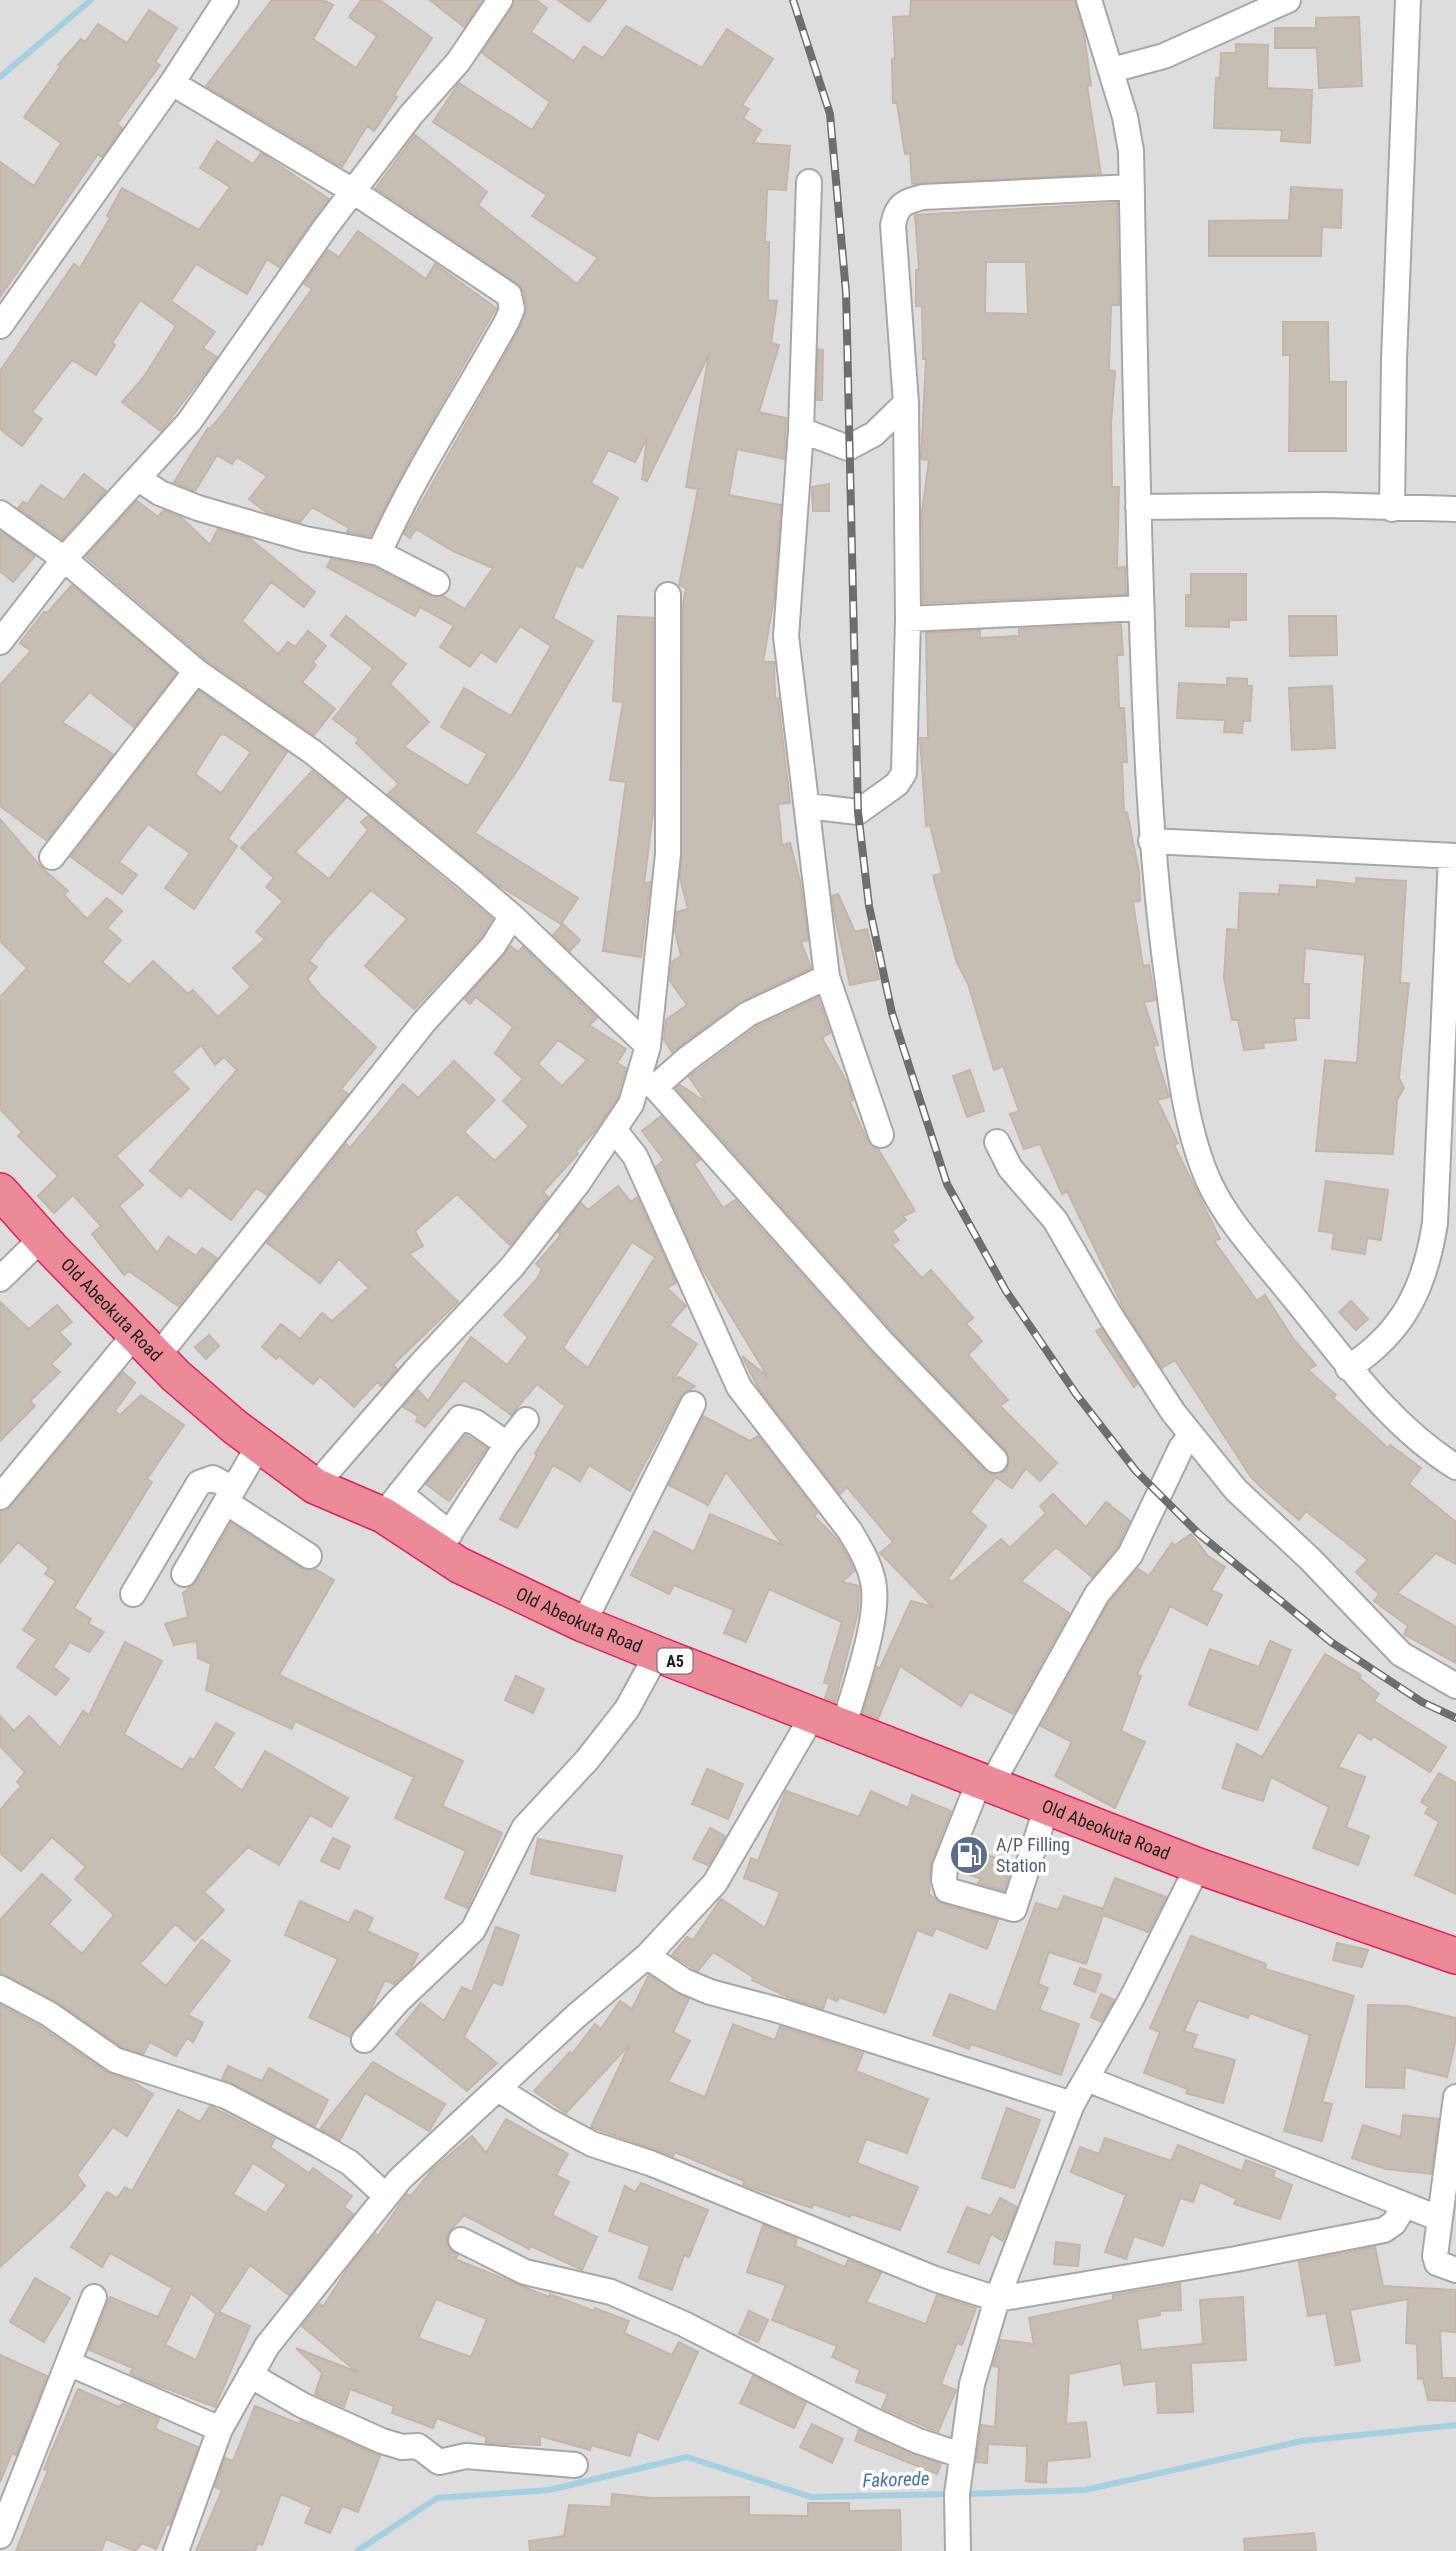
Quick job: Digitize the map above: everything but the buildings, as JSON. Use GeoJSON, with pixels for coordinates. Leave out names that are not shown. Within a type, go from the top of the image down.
{"type":"FeatureCollection","features":[{"type":"Feature","properties":{"kind":"highway","name":"Old Abeokuta Road"},"geometry":{"type":"LineString","coordinates":[[5,1208],[42,1238],[147,1345],[235,1427],[315,1486],[391,1504],[444,1544],[583,1624],[1198,1866],[1456,1956]]}},
{"type":"Feature","properties":{"kind":"street"},"geometry":{"type":"LineString","coordinates":[[0,326],[172,83],[226,0]]}},
{"type":"Feature","properties":{"kind":"street"},"geometry":{"type":"LineString","coordinates":[[0,642],[64,559],[189,422],[354,191],[411,115],[458,62],[500,0]]}},
{"type":"Feature","properties":{"kind":"street"},"geometry":{"type":"LineString","coordinates":[[1089,0],[1112,70],[1131,151],[1138,507],[1151,841],[1179,1054],[1202,1163],[1224,1209],[1348,1368],[1393,1418],[1456,1467]]}},
{"type":"Feature","properties":{"kind":"street"},"geometry":{"type":"LineString","coordinates":[[1112,70],[1164,56],[1288,0]]}},
{"type":"Feature","properties":{"kind":"street"},"geometry":{"type":"LineString","coordinates":[[1392,509],[1393,388],[1408,0]]}},
{"type":"Feature","properties":{"kind":"street"},"geometry":{"type":"LineString","coordinates":[[172,83],[354,191],[509,295],[512,302],[507,321],[466,396],[425,459],[379,553]]}},
{"type":"Feature","properties":{"kind":"street"},"geometry":{"type":"LineString","coordinates":[[809,182],[802,430],[786,636],[827,977],[881,1135]]}},
{"type":"Feature","properties":{"kind":"street"},"geometry":{"type":"LineString","coordinates":[[808,806],[858,812],[897,784],[905,773],[908,618],[906,403],[893,225],[896,210],[904,202],[923,197],[1132,187]]}},
{"type":"Feature","properties":{"kind":"street"},"geometry":{"type":"LineString","coordinates":[[802,430],[848,448],[874,434],[906,403]]}},
{"type":"Feature","properties":{"kind":"street"},"geometry":{"type":"LineString","coordinates":[[139,479],[160,493],[198,508],[305,539],[379,553],[437,583]]}},
{"type":"Feature","properties":{"kind":"street"},"geometry":{"type":"LineString","coordinates":[[1138,507],[1327,505],[1456,509]]}},
{"type":"Feature","properties":{"kind":"street"},"geometry":{"type":"LineString","coordinates":[[0,513],[64,559],[196,671],[314,753],[512,916],[648,1046]]}},
{"type":"Feature","properties":{"kind":"street"},"geometry":{"type":"LineString","coordinates":[[668,595],[668,853],[648,1046],[648,1084],[882,1342],[995,1460]]}},
{"type":"Feature","properties":{"kind":"street"},"geometry":{"type":"LineString","coordinates":[[908,618],[1141,608]]}},
{"type":"Feature","properties":{"kind":"street"},"geometry":{"type":"LineString","coordinates":[[52,857],[196,671]]}},
{"type":"Feature","properties":{"kind":"street"},"geometry":{"type":"LineString","coordinates":[[1151,841],[1453,856],[1435,1223],[1429,1262],[1418,1290],[1392,1333],[1372,1352],[1348,1368]]}},
{"type":"Feature","properties":{"kind":"street"},"geometry":{"type":"LineString","coordinates":[[0,1497],[147,1345],[424,1022],[493,946],[512,916]]}},
{"type":"Feature","properties":{"kind":"street"},"geometry":{"type":"LineString","coordinates":[[315,1486],[420,1365],[512,1267],[648,1084],[748,1014],[827,977]]}},
{"type":"Feature","properties":{"kind":"street"},"geometry":{"type":"LineString","coordinates":[[176,2551],[220,2429],[267,2346],[385,2195],[575,2017],[648,1956],[715,1883],[829,1720],[876,1607],[873,1581],[865,1557],[850,1531],[739,1387],[635,1156],[615,1131]]}},
{"type":"Feature","properties":{"kind":"street"},"geometry":{"type":"LineString","coordinates":[[997,1142],[1010,1168],[1055,1220],[1110,1315],[1191,1434],[1236,1490],[1310,1559],[1401,1654],[1456,1686]]}},
{"type":"Feature","properties":{"kind":"street"},"geometry":{"type":"LineString","coordinates":[[3,1269],[42,1238]]}},
{"type":"Feature","properties":{"kind":"street"},"geometry":{"type":"LineString","coordinates":[[583,1624],[692,1404]]}},
{"type":"Feature","properties":{"kind":"street"},"geometry":{"type":"LineString","coordinates":[[391,1504],[460,1419],[475,1422],[507,1444]]}},
{"type":"Feature","properties":{"kind":"street"},"geometry":{"type":"LineString","coordinates":[[444,1544],[507,1444],[526,1420]]}},
{"type":"Feature","properties":{"kind":"street"},"geometry":{"type":"LineString","coordinates":[[1047,1806],[1014,1909],[947,1890],[944,1880],[945,1867],[986,1782],[1097,1594],[1130,1555],[1181,1448],[1191,1434]]}},
{"type":"Feature","properties":{"kind":"street"},"geometry":{"type":"LineString","coordinates":[[166,1539],[189,1565],[259,1445]]}},
{"type":"Feature","properties":{"kind":"street"},"geometry":{"type":"LineString","coordinates":[[133,1594],[199,1483],[213,1478],[229,1496],[309,1556]]}},
{"type":"Feature","properties":{"kind":"street"},"geometry":{"type":"LineString","coordinates":[[364,2040],[398,2001],[472,1930],[524,1828],[587,1760],[627,1709],[657,1654]]}},
{"type":"Feature","properties":{"kind":"street"},"geometry":{"type":"LineString","coordinates":[[957,2551],[961,2455],[972,2384],[997,2299],[1072,2104],[1133,1996],[1198,1866]]}},
{"type":"Feature","properties":{"kind":"street"},"geometry":{"type":"LineString","coordinates":[[648,1956],[684,1981],[710,1992],[778,2010],[1072,2104]]}},
{"type":"Feature","properties":{"kind":"street"},"geometry":{"type":"LineString","coordinates":[[0,1988],[49,2014],[115,2060],[226,2096],[319,2145],[350,2163],[385,2195]]}},
{"type":"Feature","properties":{"kind":"street"},"geometry":{"type":"LineString","coordinates":[[1087,2079],[1438,2218]]}},
{"type":"Feature","properties":{"kind":"street"},"geometry":{"type":"LineString","coordinates":[[498,2089],[592,2144],[650,2163],[935,2279],[997,2299],[1236,2259],[1384,2230],[1394,2223],[1405,2205]]}},
{"type":"Feature","properties":{"kind":"street"},"geometry":{"type":"LineString","coordinates":[[1456,2097],[1438,2218],[1437,2263],[1456,2270]]}},
{"type":"Feature","properties":{"kind":"street"},"geometry":{"type":"LineString","coordinates":[[461,2240],[525,2272],[611,2292],[684,2324],[872,2420],[918,2441],[961,2455]]}},
{"type":"Feature","properties":{"kind":"street"},"geometry":{"type":"LineString","coordinates":[[0,2536],[94,2297]]}},
{"type":"Feature","properties":{"kind":"street"},"geometry":{"type":"LineString","coordinates":[[68,2362],[220,2429]]}},
{"type":"Feature","properties":{"kind":"street"},"geometry":{"type":"LineString","coordinates":[[250,2375],[303,2405],[382,2441],[402,2447],[418,2446],[439,2462],[466,2456],[575,2465]]}},
{"type":"Feature","properties":{"kind":"shaded area"},"geometry":{"type":"Polygon","coordinates":[[[0,0],[1456,0],[1456,2551],[0,2551],[0,0]]]}},
{"type":"Feature","properties":{"kind":"waterway"},"geometry":{"type":"LineString","coordinates":[[0,77],[91,0]]}},
{"type":"Feature","properties":{"kind":"waterway","name":"Fakorede"},"geometry":{"type":"LineString","coordinates":[[964,2494],[1085,2490],[1302,2441],[1456,2425]]}},
{"type":"Feature","properties":{"kind":"waterway","name":"Fakorede"},"geometry":{"type":"LineString","coordinates":[[357,2551],[437,2498],[549,2490],[687,2457],[811,2497],[953,2494]]}},
{"type":"Feature","properties":{"kind":"railway"},"geometry":{"type":"LineString","coordinates":[[793,0],[830,114],[846,292],[858,812],[869,906],[892,1013],[947,1184],[1006,1291],[1076,1394],[1136,1471],[1199,1534],[1331,1642],[1422,1702],[1456,1718]]}},
{"type":"Feature","properties":{"kind":"place","name":"A/P Filling Station"},"geometry":{"type":"Point","coordinates":[969,1855]}}]}
